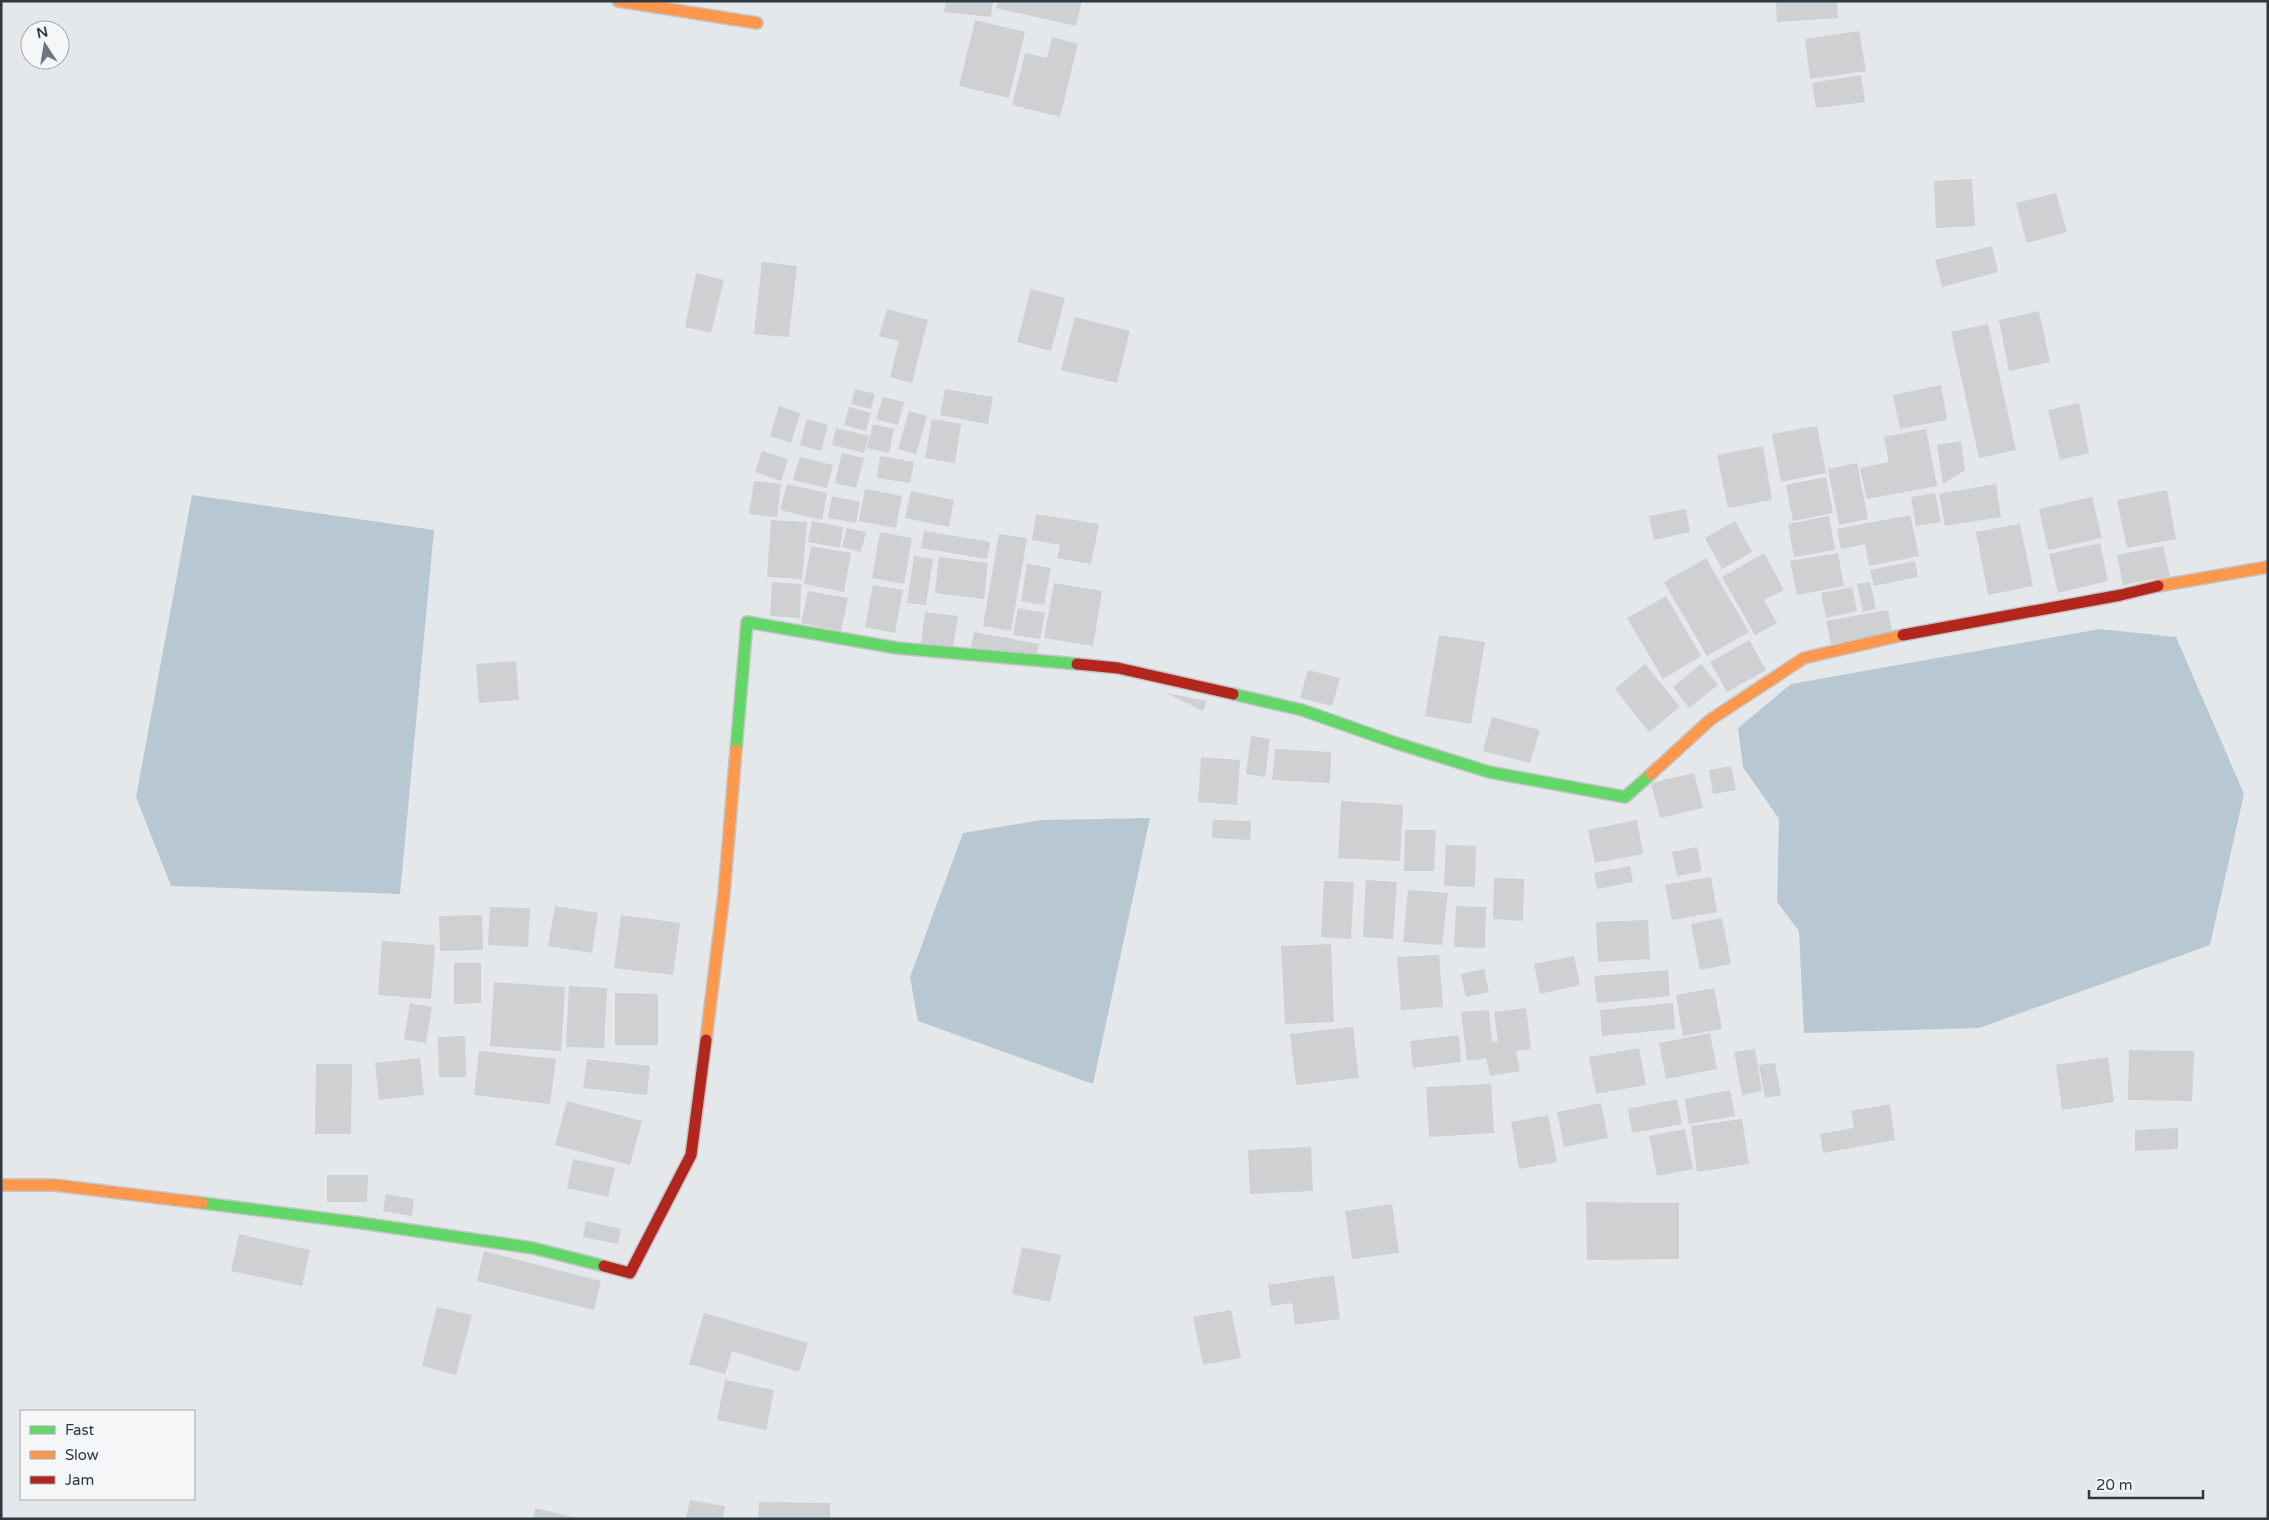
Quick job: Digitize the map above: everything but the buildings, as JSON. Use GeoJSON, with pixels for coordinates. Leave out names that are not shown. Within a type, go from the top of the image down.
{"type":"FeatureCollection","features":[{"type":"Feature","properties":{"kind":"street"},"geometry":{"type":"LineString","coordinates":[[618,1],[757,23]]}},
{"type":"Feature","properties":{"kind":"street"},"geometry":{"type":"LineString","coordinates":[[1,1184],[54,1185],[361,1223],[533,1248],[630,1273],[691,1155],[724,894],[747,622],[898,648],[1118,668],[1302,710],[1396,743],[1489,772],[1625,797],[1710,720],[1804,658],[1910,633],[2121,595],[2169,583],[2268,567]]}},
{"type":"Feature","properties":{"kind":"shaded area"},"geometry":{"type":"Polygon","coordinates":[[[192,495],[434,530],[400,894],[171,886],[136,797],[192,495]]]}},
{"type":"Feature","properties":{"kind":"shaded area"},"geometry":{"type":"Polygon","coordinates":[[[2100,629],[2176,637],[2244,794],[2210,945],[1979,1028],[1804,1033],[1799,931],[1777,902],[1779,819],[1743,767],[1738,728],[1791,684],[2100,629]]]}},
{"type":"Feature","properties":{"kind":"shaded area"},"geometry":{"type":"Polygon","coordinates":[[[1150,818],[1093,1084],[918,1021],[910,977],[963,833],[1042,820],[1150,818]]]}},
{"type":"Feature","properties":{"kind":"traffic: fast"},"geometry":{"type":"LineString","coordinates":[[736,750],[747,622],[897,648],[1077,664]]}},
{"type":"Feature","properties":{"kind":"traffic: fast"},"geometry":{"type":"LineString","coordinates":[[1233,694],[1302,710],[1396,743],[1489,772],[1625,797],[1651,774]]}},
{"type":"Feature","properties":{"kind":"traffic: fast"},"geometry":{"type":"LineString","coordinates":[[202,1203],[361,1223],[533,1248],[604,1266]]}},
{"type":"Feature","properties":{"kind":"traffic: slow"},"geometry":{"type":"LineString","coordinates":[[618,1],[757,23]]}},
{"type":"Feature","properties":{"kind":"traffic: slow"},"geometry":{"type":"LineString","coordinates":[[2158,586],[2268,567]]}},
{"type":"Feature","properties":{"kind":"traffic: slow"},"geometry":{"type":"LineString","coordinates":[[1651,774],[1710,720],[1804,658],[1903,635]]}},
{"type":"Feature","properties":{"kind":"traffic: slow"},"geometry":{"type":"LineString","coordinates":[[706,1040],[724,894],[736,750]]}},
{"type":"Feature","properties":{"kind":"traffic: slow"},"geometry":{"type":"LineString","coordinates":[[1,1185],[54,1185],[202,1203]]}},
{"type":"Feature","properties":{"kind":"traffic: jam"},"geometry":{"type":"LineString","coordinates":[[1903,635],[2121,595],[2158,586]]}},
{"type":"Feature","properties":{"kind":"traffic: jam"},"geometry":{"type":"LineString","coordinates":[[1077,664],[1118,668],[1233,694]]}},
{"type":"Feature","properties":{"kind":"traffic: jam"},"geometry":{"type":"LineString","coordinates":[[604,1266],[630,1273],[691,1155],[706,1040]]}}]}
